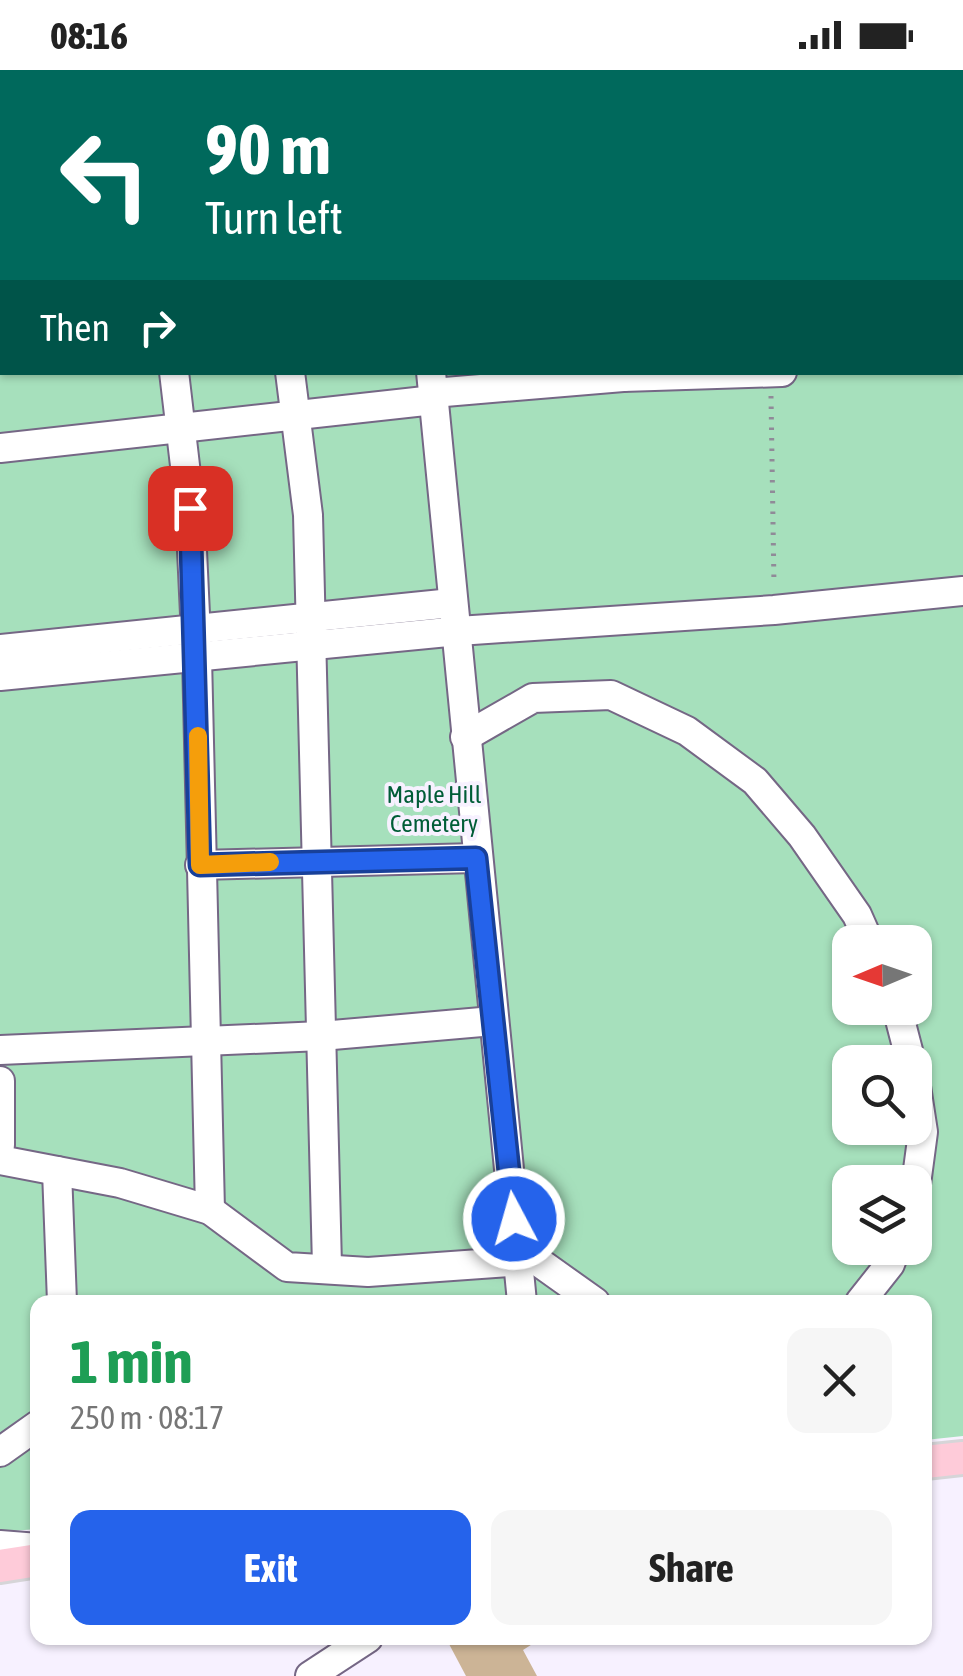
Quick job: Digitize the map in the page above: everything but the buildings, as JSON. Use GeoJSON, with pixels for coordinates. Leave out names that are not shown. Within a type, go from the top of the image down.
{"type":"FeatureCollection","features":[{"type":"Feature","properties":{"kind":"main road"},"geometry":{"type":"LineString","coordinates":[[932,1461],[963,1458]]}},
{"type":"Feature","properties":{"kind":"main road"},"geometry":{"type":"LineString","coordinates":[[0,1566],[30,1561]]}},
{"type":"Feature","properties":{"kind":"street"},"geometry":{"type":"LineString","coordinates":[[174,375],[190,508],[196,643],[210,1210]]}},
{"type":"Feature","properties":{"kind":"street"},"geometry":{"type":"LineString","coordinates":[[290,375],[308,515],[327,1266]]}},
{"type":"Feature","properties":{"kind":"street"},"geometry":{"type":"LineString","coordinates":[[0,448],[295,418],[433,388],[623,375]]}},
{"type":"Feature","properties":{"kind":"street"},"geometry":{"type":"LineString","coordinates":[[433,388],[521,1295]]}},
{"type":"Feature","properties":{"kind":"street"},"geometry":{"type":"LineString","coordinates":[[0,649],[196,643],[455,617],[774,610],[963,591]]}},
{"type":"Feature","properties":{"kind":"street"},"geometry":{"type":"LineString","coordinates":[[0,676],[196,643]]}},
{"type":"Feature","properties":{"kind":"street"},"geometry":{"type":"LineString","coordinates":[[465,736],[533,698],[611,695],[687,731],[755,782],[802,836],[861,925]]}},
{"type":"Feature","properties":{"kind":"street"},"geometry":{"type":"LineString","coordinates":[[200,865],[476,858]]}},
{"type":"Feature","properties":{"kind":"street"},"geometry":{"type":"LineString","coordinates":[[0,1050],[321,1036],[493,1022]]}},
{"type":"Feature","properties":{"kind":"street"},"geometry":{"type":"LineString","coordinates":[[0,1081],[0,1144]]}},
{"type":"Feature","properties":{"kind":"street"},"geometry":{"type":"LineString","coordinates":[[0,1160],[120,1183],[210,1210],[287,1268],[327,1266],[368,1272],[518,1258],[536,1260],[585,1295]]}},
{"type":"Feature","properties":{"kind":"street"},"geometry":{"type":"LineString","coordinates":[[58,1171],[62,1295]]}},
{"type":"Feature","properties":{"kind":"street"},"geometry":{"type":"LineString","coordinates":[[866,1295],[889,1265]]}},
{"type":"Feature","properties":{"kind":"street"},"geometry":{"type":"LineString","coordinates":[[0,1452],[30,1431]]}},
{"type":"Feature","properties":{"kind":"street"},"geometry":{"type":"LineString","coordinates":[[0,1544],[30,1547]]}},
{"type":"Feature","properties":{"kind":"street"},"geometry":{"type":"LineString","coordinates":[[310,1676],[357,1645]]}},
{"type":"Feature","properties":{"kind":"path"},"geometry":{"type":"LineString","coordinates":[[771,375],[774,610]]}},
{"type":"Feature","properties":{"kind":"green space","name":"Maple Hill Cemetery"},"geometry":{"type":"Polygon","coordinates":[[[0,375],[963,375],[963,1436],[932,1439],[932,1295],[30,1295],[30,1530],[0,1532],[0,375]]]}},
{"type":"Feature","properties":{"kind":"slow traffic"},"geometry":{"type":"LineString","coordinates":[[198,736],[200,865],[270,862]]}},
{"type":"Feature","properties":{"kind":"route"},"geometry":{"type":"LineString","coordinates":[[190,508],[200,865],[476,858],[514,1219]]}}]}
